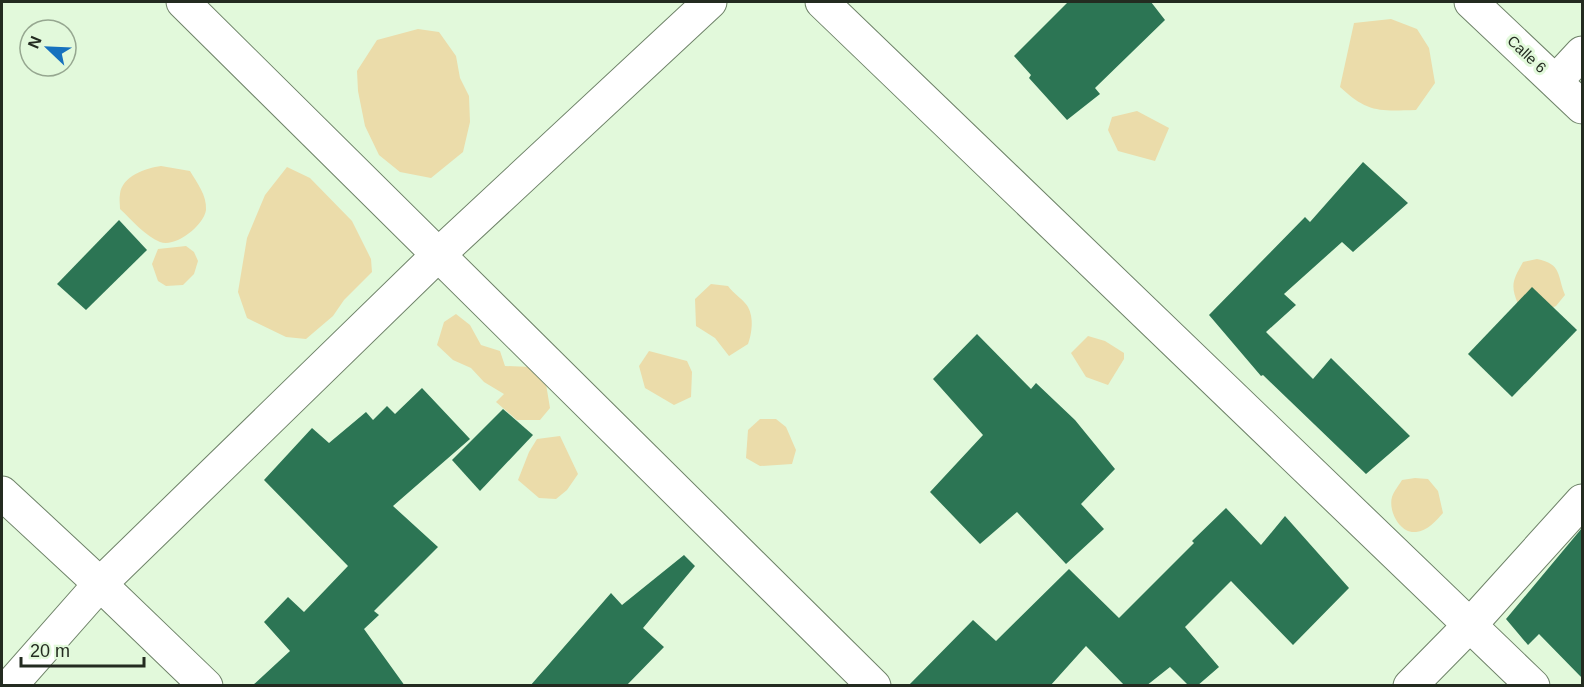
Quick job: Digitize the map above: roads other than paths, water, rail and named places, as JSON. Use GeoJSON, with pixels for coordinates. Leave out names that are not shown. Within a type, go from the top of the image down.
{"type":"FeatureCollection","features":[{"type":"Feature","properties":{"kind":"street"},"geometry":{"type":"LineString","coordinates":[[183,2],[874,686]]}},
{"type":"Feature","properties":{"kind":"street"},"geometry":{"type":"LineString","coordinates":[[10,686],[100,584],[438,255],[710,2]]}},
{"type":"Feature","properties":{"kind":"street"},"geometry":{"type":"LineString","coordinates":[[822,2],[1533,686]]}},
{"type":"Feature","properties":{"kind":"street","name":"Calle 6"},"geometry":{"type":"LineString","coordinates":[[1471,2],[1582,107]]}},
{"type":"Feature","properties":{"kind":"street"},"geometry":{"type":"LineString","coordinates":[[1556,81],[1582,53]]}},
{"type":"Feature","properties":{"kind":"street"},"geometry":{"type":"LineString","coordinates":[[2,493],[206,686]]}},
{"type":"Feature","properties":{"kind":"street"},"geometry":{"type":"LineString","coordinates":[[1410,686],[1470,625],[1582,501]]}}]}
